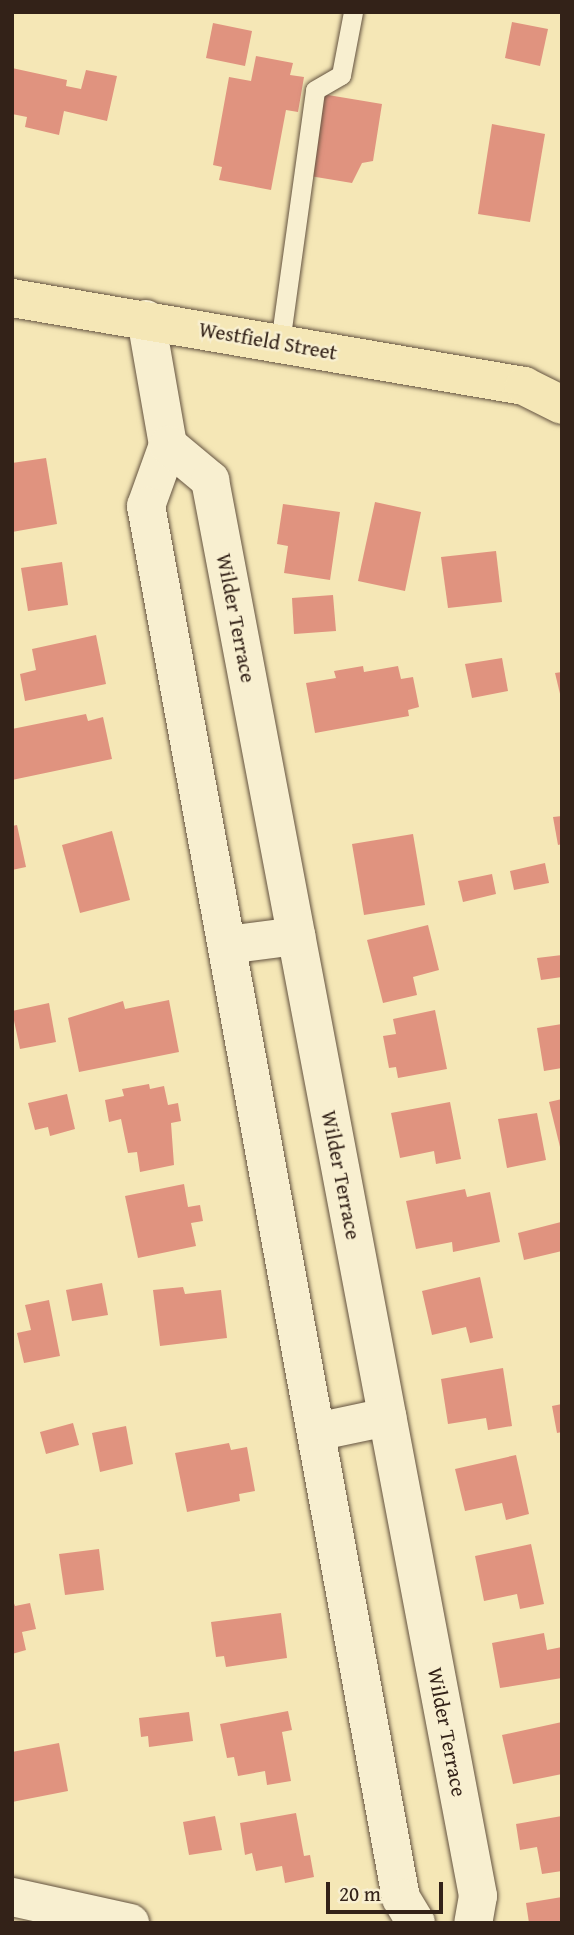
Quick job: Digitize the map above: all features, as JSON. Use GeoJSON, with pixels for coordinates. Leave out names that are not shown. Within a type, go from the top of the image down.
{"type":"FeatureCollection","features":[{"type":"Feature","properties":{"kind":"main road","name":"Westfield Street"},"geometry":{"type":"LineString","coordinates":[[12,298],[524,386],[562,405]]}},
{"type":"Feature","properties":{"kind":"main road","name":"Westfield Street"},"geometry":{"type":"LineString","coordinates":[[524,386],[562,375]]}},
{"type":"Feature","properties":{"kind":"street"},"geometry":{"type":"LineString","coordinates":[[146,319],[168,445],[146,506],[401,1898],[416,1923]]}},
{"type":"Feature","properties":{"kind":"street","name":"Wilder Terrace"},"geometry":{"type":"LineString","coordinates":[[168,445],[210,480],[478,1896],[473,1923]]}},
{"type":"Feature","properties":{"kind":"street"},"geometry":{"type":"LineString","coordinates":[[227,945],[296,936]]}},
{"type":"Feature","properties":{"kind":"street"},"geometry":{"type":"LineString","coordinates":[[316,1432],[387,1416]]}},
{"type":"Feature","properties":{"kind":"street"},"geometry":{"type":"LineString","coordinates":[[12,1897],[130,1923]]}},
{"type":"Feature","properties":{"kind":"lane"},"geometry":{"type":"LineString","coordinates":[[280,343],[315,90],[341,75],[353,12]]}},
{"type":"Feature","properties":{"kind":"building"},"geometry":{"type":"Polygon","coordinates":[[[512,22],[548,29],[540,66],[505,58],[512,22]]]}},
{"type":"Feature","properties":{"kind":"building"},"geometry":{"type":"Polygon","coordinates":[[[213,23],[252,31],[245,66],[206,58],[213,23]]]}},
{"type":"Feature","properties":{"kind":"building"},"geometry":{"type":"Polygon","coordinates":[[[256,56],[293,63],[290,75],[304,77],[298,112],[286,110],[271,190],[219,180],[222,167],[213,165],[229,77],[251,81],[256,56]]]}},
{"type":"Feature","properties":{"kind":"building"},"geometry":{"type":"Polygon","coordinates":[[[12,68],[67,80],[66,86],[81,89],[86,70],[117,76],[107,121],[64,111],[59,135],[25,127],[27,117],[12,114],[12,68]]]}},
{"type":"Feature","properties":{"kind":"building"},"geometry":{"type":"Polygon","coordinates":[[[322,94],[382,104],[373,161],[362,163],[352,183],[310,176],[322,94]]]}},
{"type":"Feature","properties":{"kind":"building"},"geometry":{"type":"Polygon","coordinates":[[[492,124],[545,134],[530,222],[478,214],[492,124]]]}},
{"type":"Feature","properties":{"kind":"building"},"geometry":{"type":"Polygon","coordinates":[[[46,458],[57,524],[12,532],[12,463],[46,458]]]}},
{"type":"Feature","properties":{"kind":"building"},"geometry":{"type":"Polygon","coordinates":[[[375,502],[421,512],[405,591],[358,581],[375,502]]]}},
{"type":"Feature","properties":{"kind":"building"},"geometry":{"type":"Polygon","coordinates":[[[283,504],[340,512],[330,580],[284,573],[288,546],[277,544],[283,504]]]}},
{"type":"Feature","properties":{"kind":"building"},"geometry":{"type":"Polygon","coordinates":[[[496,551],[502,602],[448,608],[441,557],[496,551]]]}},
{"type":"Feature","properties":{"kind":"building"},"geometry":{"type":"Polygon","coordinates":[[[62,562],[68,605],[28,611],[21,568],[62,562]]]}},
{"type":"Feature","properties":{"kind":"building"},"geometry":{"type":"Polygon","coordinates":[[[333,595],[336,631],[294,634],[292,598],[333,595]]]}},
{"type":"Feature","properties":{"kind":"building"},"geometry":{"type":"Polygon","coordinates":[[[96,635],[106,684],[25,701],[20,674],[36,670],[32,649],[96,635]]]}},
{"type":"Feature","properties":{"kind":"building"},"geometry":{"type":"Polygon","coordinates":[[[502,658],[508,691],[472,698],[465,664],[502,658]]]}},
{"type":"Feature","properties":{"kind":"building"},"geometry":{"type":"Polygon","coordinates":[[[363,666],[364,672],[398,666],[401,679],[413,677],[419,707],[408,710],[409,716],[315,733],[306,683],[336,678],[334,671],[363,666]]]}},
{"type":"Feature","properties":{"kind":"building"},"geometry":{"type":"Polygon","coordinates":[[[562,672],[562,698],[561,698],[555,673],[562,672]]]}},
{"type":"Feature","properties":{"kind":"building"},"geometry":{"type":"Polygon","coordinates":[[[86,714],[88,721],[103,717],[112,759],[12,780],[12,729],[86,714]]]}},
{"type":"Feature","properties":{"kind":"building"},"geometry":{"type":"Polygon","coordinates":[[[562,816],[562,844],[558,845],[553,817],[562,816]]]}},
{"type":"Feature","properties":{"kind":"building"},"geometry":{"type":"Polygon","coordinates":[[[17,825],[26,867],[12,870],[12,826],[17,825]]]}},
{"type":"Feature","properties":{"kind":"building"},"geometry":{"type":"Polygon","coordinates":[[[112,831],[130,900],[80,913],[62,845],[112,831]]]}},
{"type":"Feature","properties":{"kind":"building"},"geometry":{"type":"Polygon","coordinates":[[[413,834],[425,905],[364,915],[352,844],[413,834]]]}},
{"type":"Feature","properties":{"kind":"building"},"geometry":{"type":"Polygon","coordinates":[[[545,863],[549,883],[514,890],[510,871],[545,863]]]}},
{"type":"Feature","properties":{"kind":"building"},"geometry":{"type":"Polygon","coordinates":[[[492,874],[496,894],[463,902],[458,881],[492,874]]]}},
{"type":"Feature","properties":{"kind":"building"},"geometry":{"type":"Polygon","coordinates":[[[428,925],[439,970],[413,977],[417,995],[383,1003],[367,940],[428,925]]]}},
{"type":"Feature","properties":{"kind":"building"},"geometry":{"type":"Polygon","coordinates":[[[562,955],[562,977],[541,980],[537,958],[562,955]]]}},
{"type":"Feature","properties":{"kind":"building"},"geometry":{"type":"Polygon","coordinates":[[[169,1000],[179,1052],[79,1072],[68,1018],[123,1001],[125,1009],[169,1000]]]}},
{"type":"Feature","properties":{"kind":"building"},"geometry":{"type":"Polygon","coordinates":[[[49,1003],[56,1042],[20,1049],[12,1011],[49,1003]]]}},
{"type":"Feature","properties":{"kind":"building"},"geometry":{"type":"Polygon","coordinates":[[[435,1010],[447,1069],[398,1078],[396,1067],[389,1068],[383,1036],[396,1034],[393,1019],[435,1010]]]}},
{"type":"Feature","properties":{"kind":"building"},"geometry":{"type":"Polygon","coordinates":[[[562,1024],[562,1068],[544,1071],[537,1028],[562,1024]]]}},
{"type":"Feature","properties":{"kind":"building"},"geometry":{"type":"Polygon","coordinates":[[[149,1084],[150,1089],[164,1086],[168,1105],[178,1103],[181,1121],[171,1123],[174,1165],[140,1172],[137,1152],[128,1153],[121,1119],[109,1122],[105,1100],[124,1096],[122,1089],[149,1084]]]}},
{"type":"Feature","properties":{"kind":"building"},"geometry":{"type":"Polygon","coordinates":[[[67,1094],[75,1129],[50,1136],[48,1127],[35,1130],[28,1103],[67,1094]]]}},
{"type":"Feature","properties":{"kind":"building"},"geometry":{"type":"Polygon","coordinates":[[[562,1099],[562,1151],[561,1151],[549,1102],[562,1099]]]}},
{"type":"Feature","properties":{"kind":"building"},"geometry":{"type":"Polygon","coordinates":[[[450,1102],[461,1159],[436,1164],[434,1151],[400,1158],[391,1113],[450,1102]]]}},
{"type":"Feature","properties":{"kind":"building"},"geometry":{"type":"Polygon","coordinates":[[[537,1113],[546,1160],[507,1168],[498,1119],[537,1113]]]}},
{"type":"Feature","properties":{"kind":"building"},"geometry":{"type":"Polygon","coordinates":[[[184,1184],[188,1207],[200,1205],[203,1221],[191,1223],[196,1246],[138,1258],[125,1196],[184,1184]]]}},
{"type":"Feature","properties":{"kind":"building"},"geometry":{"type":"Polygon","coordinates":[[[465,1189],[467,1197],[490,1192],[500,1242],[453,1252],[452,1242],[416,1249],[406,1201],[465,1189]]]}},
{"type":"Feature","properties":{"kind":"building"},"geometry":{"type":"Polygon","coordinates":[[[561,1222],[562,1251],[524,1260],[518,1233],[561,1222]]]}},
{"type":"Feature","properties":{"kind":"building"},"geometry":{"type":"Polygon","coordinates":[[[480,1277],[493,1338],[470,1343],[466,1327],[432,1335],[422,1291],[480,1277]]]}},
{"type":"Feature","properties":{"kind":"building"},"geometry":{"type":"Polygon","coordinates":[[[102,1283],[108,1315],[72,1321],[66,1290],[102,1283]]]}},
{"type":"Feature","properties":{"kind":"building"},"geometry":{"type":"Polygon","coordinates":[[[183,1287],[185,1294],[221,1290],[227,1338],[160,1346],[153,1290],[183,1287]]]}},
{"type":"Feature","properties":{"kind":"building"},"geometry":{"type":"Polygon","coordinates":[[[49,1300],[60,1356],[24,1363],[17,1333],[31,1330],[25,1305],[49,1300]]]}},
{"type":"Feature","properties":{"kind":"building"},"geometry":{"type":"Polygon","coordinates":[[[503,1368],[512,1426],[488,1430],[486,1418],[448,1424],[441,1379],[503,1368]]]}},
{"type":"Feature","properties":{"kind":"building"},"geometry":{"type":"Polygon","coordinates":[[[562,1404],[562,1432],[557,1433],[552,1406],[562,1404]]]}},
{"type":"Feature","properties":{"kind":"building"},"geometry":{"type":"Polygon","coordinates":[[[73,1423],[79,1445],[46,1454],[40,1432],[73,1423]]]}},
{"type":"Feature","properties":{"kind":"building"},"geometry":{"type":"Polygon","coordinates":[[[126,1426],[133,1464],[100,1472],[92,1433],[126,1426]]]}},
{"type":"Feature","properties":{"kind":"building"},"geometry":{"type":"Polygon","coordinates":[[[229,1443],[231,1450],[247,1447],[255,1491],[239,1494],[240,1501],[187,1512],[175,1453],[229,1443]]]}},
{"type":"Feature","properties":{"kind":"building"},"geometry":{"type":"Polygon","coordinates":[[[516,1455],[529,1514],[506,1520],[502,1503],[465,1511],[455,1469],[516,1455]]]}},
{"type":"Feature","properties":{"kind":"building"},"geometry":{"type":"Polygon","coordinates":[[[531,1544],[544,1604],[520,1609],[517,1594],[484,1601],[475,1556],[531,1544]]]}},
{"type":"Feature","properties":{"kind":"building"},"geometry":{"type":"Polygon","coordinates":[[[99,1549],[104,1590],[65,1595],[59,1554],[99,1549]]]}},
{"type":"Feature","properties":{"kind":"building"},"geometry":{"type":"Polygon","coordinates":[[[12,1598],[15,1606],[30,1603],[36,1629],[22,1632],[26,1650],[12,1654],[12,1598]]]}},
{"type":"Feature","properties":{"kind":"building"},"geometry":{"type":"Polygon","coordinates":[[[281,1613],[287,1658],[226,1667],[224,1656],[216,1657],[211,1622],[281,1613]]]}},
{"type":"Feature","properties":{"kind":"building"},"geometry":{"type":"Polygon","coordinates":[[[544,1633],[547,1650],[562,1647],[562,1678],[500,1688],[492,1643],[544,1633]]]}},
{"type":"Feature","properties":{"kind":"building"},"geometry":{"type":"Polygon","coordinates":[[[288,1711],[292,1730],[282,1732],[291,1781],[267,1785],[265,1771],[238,1776],[234,1757],[227,1758],[220,1724],[288,1711]]]}},
{"type":"Feature","properties":{"kind":"building"},"geometry":{"type":"Polygon","coordinates":[[[189,1712],[193,1741],[149,1747],[148,1736],[141,1737],[139,1718],[189,1712]]]}},
{"type":"Feature","properties":{"kind":"building"},"geometry":{"type":"Polygon","coordinates":[[[562,1722],[562,1774],[513,1784],[502,1735],[562,1722]]]}},
{"type":"Feature","properties":{"kind":"building"},"geometry":{"type":"Polygon","coordinates":[[[59,1743],[68,1791],[12,1802],[12,1752],[59,1743]]]}},
{"type":"Feature","properties":{"kind":"building"},"geometry":{"type":"Polygon","coordinates":[[[296,1813],[304,1856],[310,1855],[314,1877],[285,1883],[282,1866],[256,1871],[252,1853],[245,1855],[240,1823],[296,1813]]]}},
{"type":"Feature","properties":{"kind":"building"},"geometry":{"type":"Polygon","coordinates":[[[215,1816],[222,1850],[189,1855],[183,1822],[215,1816]]]}},
{"type":"Feature","properties":{"kind":"building"},"geometry":{"type":"Polygon","coordinates":[[[562,1816],[562,1871],[542,1874],[537,1847],[520,1850],[516,1824],[562,1816]]]}},
{"type":"Feature","properties":{"kind":"building"},"geometry":{"type":"Polygon","coordinates":[[[562,1897],[562,1923],[529,1923],[526,1903],[562,1897]]]}}]}
